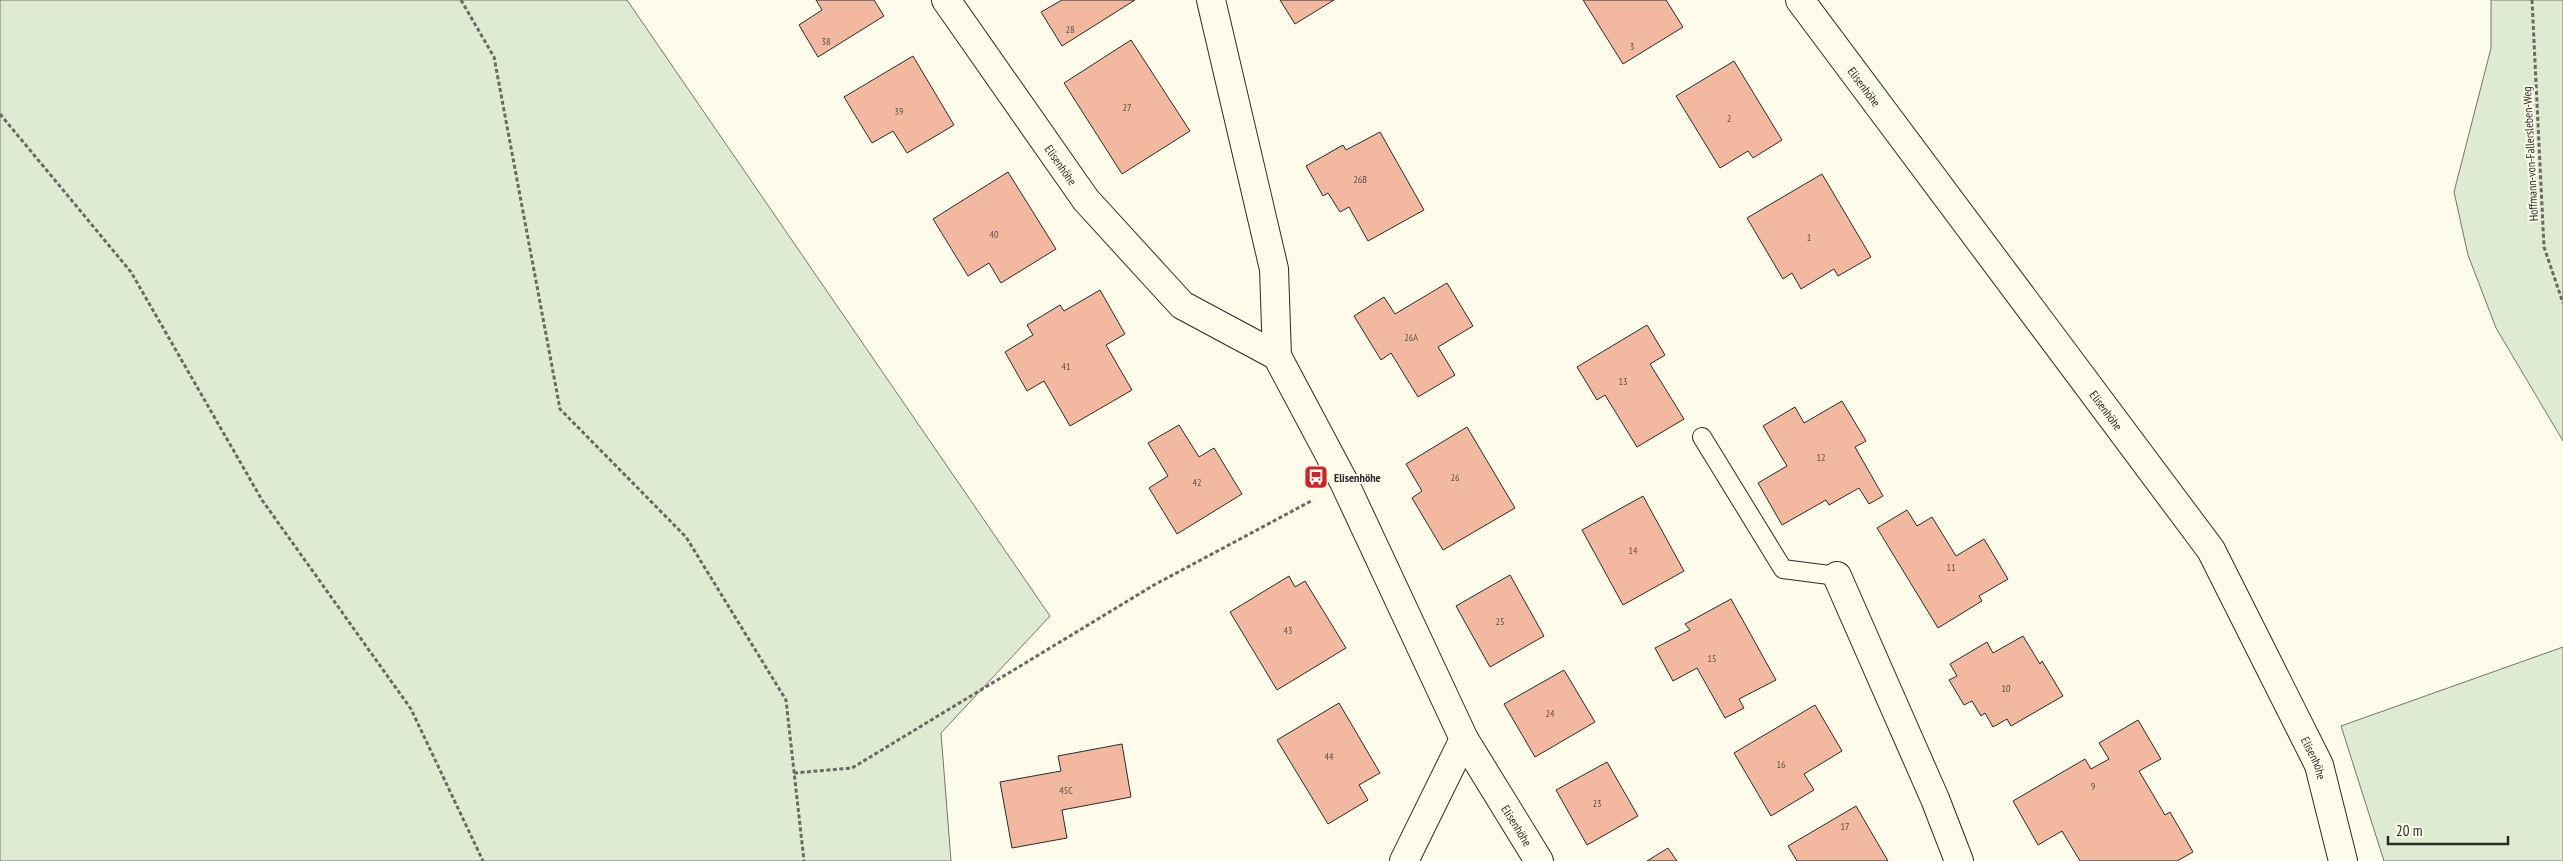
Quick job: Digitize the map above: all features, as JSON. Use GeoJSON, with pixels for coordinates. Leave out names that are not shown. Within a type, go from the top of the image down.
{"type":"FeatureCollection","features":[{"type":"Feature","properties":{"kind":"street","name":"Elisenhöhe"},"geometry":{"type":"LineString","coordinates":[[946,0],[1086,200],[1182,305],[1277,356]]}},
{"type":"Feature","properties":{"kind":"street","name":"Elisenhöhe"},"geometry":{"type":"LineString","coordinates":[[1211,0],[1274,269],[1277,356],[1344,482],[1464,739],[1539,861]]}},
{"type":"Feature","properties":{"kind":"street","name":"Elisenhöhe"},"geometry":{"type":"LineString","coordinates":[[1800,0],[2211,550],[2319,764],[2343,861]]}},
{"type":"Feature","properties":{"kind":"street"},"geometry":{"type":"LineString","coordinates":[[1837,576],[1935,799],[1959,861]]}},
{"type":"Feature","properties":{"kind":"street"},"geometry":{"type":"LineString","coordinates":[[1404,861],[1464,739]]}},
{"type":"Feature","properties":{"kind":"lane"},"geometry":{"type":"LineString","coordinates":[[1702,437],[1783,569],[1837,576]]}},
{"type":"Feature","properties":{"kind":"path"},"geometry":{"type":"LineString","coordinates":[[461,0],[494,57],[560,409],[686,537],[786,700],[804,861]]}},
{"type":"Feature","properties":{"kind":"path","name":"Hoffmann-von-Fallersleben-Weg"},"geometry":{"type":"LineString","coordinates":[[2532,0],[2544,247],[2563,303]]}},
{"type":"Feature","properties":{"kind":"path"},"geometry":{"type":"LineString","coordinates":[[0,114],[131,272],[262,500],[411,710],[484,861]]}},
{"type":"Feature","properties":{"kind":"path"},"geometry":{"type":"LineString","coordinates":[[794,772],[852,768],[1154,585],[1344,482]]}},
{"type":"Feature","properties":{"kind":"green space"},"geometry":{"type":"Polygon","coordinates":[[[0,0],[627,0],[1050,616],[941,733],[951,861],[0,861],[0,0]]]}},
{"type":"Feature","properties":{"kind":"green space"},"geometry":{"type":"Polygon","coordinates":[[[2491,0],[2563,0],[2563,441],[2496,328],[2468,255],[2454,192],[2491,48],[2491,0]]]}},
{"type":"Feature","properties":{"kind":"green space"},"geometry":{"type":"Polygon","coordinates":[[[2563,647],[2563,861],[2384,861],[2341,726],[2563,647]]]}},
{"type":"Feature","properties":{"kind":"building"},"geometry":{"type":"Polygon","coordinates":[[[816,0],[874,0],[884,16],[818,57],[799,25],[822,10],[816,0]]]}},
{"type":"Feature","properties":{"kind":"building"},"geometry":{"type":"Polygon","coordinates":[[[1062,0],[1135,0],[1062,46],[1041,12],[1062,0]]]}},
{"type":"Feature","properties":{"kind":"building"},"geometry":{"type":"Polygon","coordinates":[[[1280,0],[1334,0],[1295,24],[1280,0]]]}},
{"type":"Feature","properties":{"kind":"building"},"geometry":{"type":"Polygon","coordinates":[[[1583,0],[1666,0],[1683,27],[1623,64],[1583,0]]]}},
{"type":"Feature","properties":{"kind":"building"},"geometry":{"type":"Polygon","coordinates":[[[1131,40],[1190,131],[1122,174],[1064,83],[1131,40]]]}},
{"type":"Feature","properties":{"kind":"building"},"geometry":{"type":"Polygon","coordinates":[[[913,56],[954,125],[907,153],[893,131],[872,143],[844,97],[913,56]]]}},
{"type":"Feature","properties":{"kind":"building"},"geometry":{"type":"Polygon","coordinates":[[[1734,61],[1782,140],[1753,158],[1748,151],[1720,168],[1676,96],[1734,61]]]}},
{"type":"Feature","properties":{"kind":"building"},"geometry":{"type":"Polygon","coordinates":[[[1380,132],[1424,210],[1368,241],[1349,207],[1340,212],[1328,193],[1323,196],[1306,166],[1343,145],[1346,150],[1380,132]]]}},
{"type":"Feature","properties":{"kind":"building"},"geometry":{"type":"Polygon","coordinates":[[[1008,172],[1056,249],[1001,283],[989,263],[968,276],[933,219],[1008,172]]]}},
{"type":"Feature","properties":{"kind":"building"},"geometry":{"type":"Polygon","coordinates":[[[1822,174],[1871,257],[1838,276],[1834,269],[1801,289],[1792,273],[1783,279],[1747,218],[1822,174]]]}},
{"type":"Feature","properties":{"kind":"building"},"geometry":{"type":"Polygon","coordinates":[[[1447,283],[1473,326],[1438,347],[1455,375],[1418,397],[1391,353],[1381,360],[1354,316],[1384,297],[1395,314],[1447,283]]]}},
{"type":"Feature","properties":{"kind":"building"},"geometry":{"type":"Polygon","coordinates":[[[1100,290],[1125,334],[1106,345],[1132,390],[1070,426],[1044,381],[1027,391],[1005,352],[1033,335],[1027,325],[1060,305],[1064,311],[1100,290]]]}},
{"type":"Feature","properties":{"kind":"building"},"geometry":{"type":"Polygon","coordinates":[[[1647,325],[1665,355],[1650,364],[1684,419],[1637,447],[1605,395],[1597,400],[1577,367],[1647,325]]]}},
{"type":"Feature","properties":{"kind":"building"},"geometry":{"type":"Polygon","coordinates":[[[1842,401],[1866,441],[1855,447],[1883,496],[1869,504],[1859,488],[1829,505],[1826,500],[1782,525],[1758,483],[1787,466],[1763,426],[1795,407],[1804,423],[1842,401]]]}},
{"type":"Feature","properties":{"kind":"building"},"geometry":{"type":"Polygon","coordinates":[[[1179,425],[1199,457],[1214,448],[1242,494],[1177,534],[1149,488],[1168,476],[1148,443],[1179,425]]]}},
{"type":"Feature","properties":{"kind":"building"},"geometry":{"type":"Polygon","coordinates":[[[1467,427],[1515,508],[1443,550],[1412,498],[1422,491],[1406,464],[1467,427]]]}},
{"type":"Feature","properties":{"kind":"building"},"geometry":{"type":"Polygon","coordinates":[[[1643,496],[1684,571],[1623,605],[1582,530],[1643,496]]]}},
{"type":"Feature","properties":{"kind":"building"},"geometry":{"type":"Polygon","coordinates":[[[1907,510],[1917,526],[1932,517],[1956,556],[1984,539],[2008,579],[1979,596],[1982,601],[1938,628],[1877,528],[1907,510]]]}},
{"type":"Feature","properties":{"kind":"building"},"geometry":{"type":"Polygon","coordinates":[[[1510,575],[1544,636],[1490,667],[1456,606],[1510,575]]]}},
{"type":"Feature","properties":{"kind":"building"},"geometry":{"type":"Polygon","coordinates":[[[1289,576],[1295,587],[1305,581],[1346,648],[1277,690],[1230,612],[1289,576]]]}},
{"type":"Feature","properties":{"kind":"building"},"geometry":{"type":"Polygon","coordinates":[[[1731,599],[1776,680],[1739,699],[1744,708],[1725,718],[1697,668],[1673,681],[1655,648],[1690,630],[1685,624],[1731,599]]]}},
{"type":"Feature","properties":{"kind":"building"},"geometry":{"type":"Polygon","coordinates":[[[2023,636],[2040,664],[2042,661],[2063,696],[2011,726],[2007,719],[1993,727],[1985,713],[1981,716],[1972,701],[1964,705],[1949,680],[1957,676],[1950,664],[1987,642],[1993,653],[2023,636]]]}},
{"type":"Feature","properties":{"kind":"building"},"geometry":{"type":"Polygon","coordinates":[[[1564,670],[1595,722],[1535,757],[1504,704],[1564,670]]]}},
{"type":"Feature","properties":{"kind":"building"},"geometry":{"type":"Polygon","coordinates":[[[1339,703],[1380,773],[1359,785],[1368,800],[1328,824],[1277,740],[1339,703]]]}},
{"type":"Feature","properties":{"kind":"building"},"geometry":{"type":"Polygon","coordinates":[[[1815,705],[1842,751],[1804,774],[1814,790],[1771,816],[1734,753],[1815,705]]]}},
{"type":"Feature","properties":{"kind":"building"},"geometry":{"type":"Polygon","coordinates":[[[2138,720],[2161,759],[2139,771],[2165,815],[2170,812],[2193,852],[2177,861],[2080,861],[2062,831],[2038,845],[2013,801],[2085,759],[2091,769],[2109,759],[2099,743],[2138,720]]]}},
{"type":"Feature","properties":{"kind":"building"},"geometry":{"type":"Polygon","coordinates":[[[1122,744],[1131,797],[1062,810],[1067,838],[1012,848],[1000,782],[1061,771],[1058,756],[1122,744]]]}},
{"type":"Feature","properties":{"kind":"building"},"geometry":{"type":"Polygon","coordinates":[[[1607,762],[1638,816],[1587,845],[1556,790],[1607,762]]]}},
{"type":"Feature","properties":{"kind":"building"},"geometry":{"type":"Polygon","coordinates":[[[1856,806],[1888,861],[1797,861],[1788,846],[1856,806]]]}},
{"type":"Feature","properties":{"kind":"building"},"geometry":{"type":"Polygon","coordinates":[[[1668,848],[1677,861],[1647,861],[1668,848]]]}},
{"type":"Feature","properties":{"kind":"place","name":"Elisenhöhe"},"geometry":{"type":"Point","coordinates":[1316,477]}}]}
